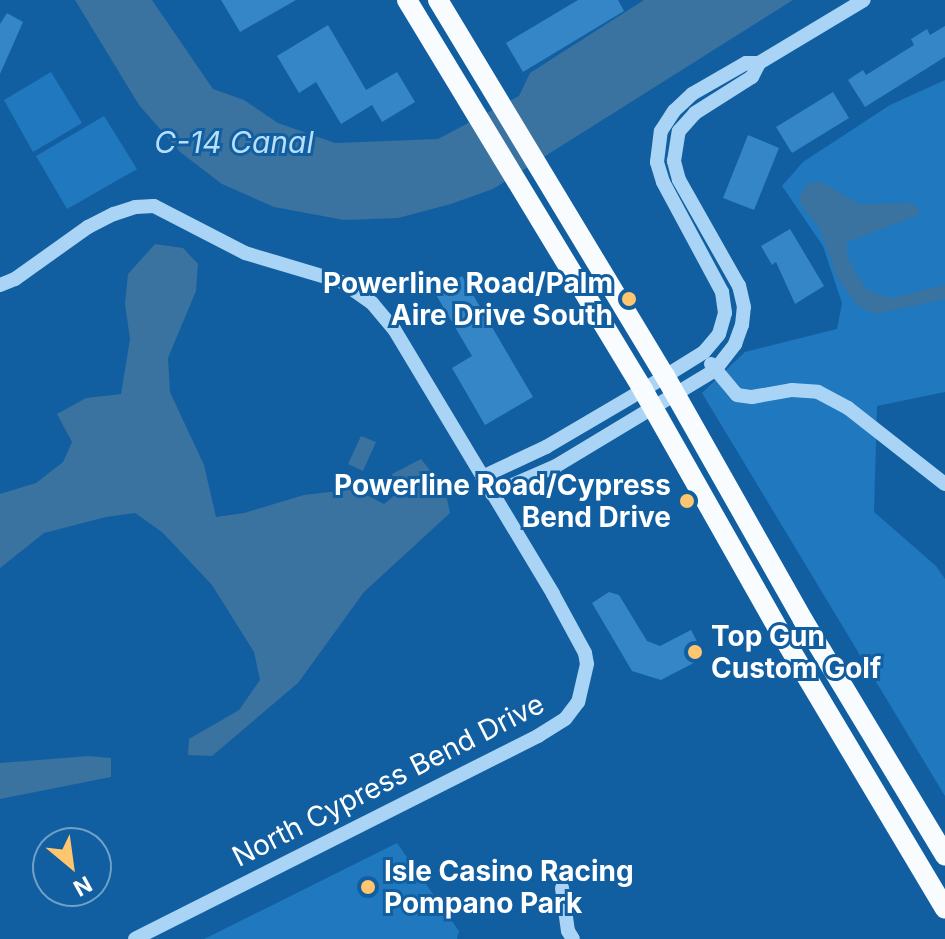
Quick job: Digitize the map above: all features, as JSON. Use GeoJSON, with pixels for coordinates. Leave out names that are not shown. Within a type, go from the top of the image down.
{"type":"FeatureCollection","features":[{"type":"Feature","properties":{"kind":"main road"},"geometry":{"type":"LineString","coordinates":[[407,0],[643,390],[827,713],[945,909]]}},
{"type":"Feature","properties":{"kind":"main road"},"geometry":{"type":"LineString","coordinates":[[438,0],[665,376],[945,855]]}},
{"type":"Feature","properties":{"kind":"street"},"geometry":{"type":"LineString","coordinates":[[482,477],[546,447],[643,390],[704,352],[719,334],[725,313],[722,292],[663,182],[657,162],[661,131],[674,111],[692,94],[746,63],[759,63],[864,0]]}},
{"type":"Feature","properties":{"kind":"street"},"geometry":{"type":"LineString","coordinates":[[492,494],[556,466],[677,397],[715,370],[735,344],[744,307],[739,286],[679,180],[674,161],[675,144],[679,131],[695,113],[752,77],[759,63]]}},
{"type":"Feature","properties":{"kind":"street","name":"North Cypress Bend Drive"},"geometry":{"type":"LineString","coordinates":[[0,285],[15,279],[88,227],[114,214],[144,207],[170,212],[245,253],[342,282],[372,303],[394,329],[585,653],[587,676],[578,702],[565,719],[538,736],[135,939]]}},
{"type":"Feature","properties":{"kind":"street"},"geometry":{"type":"LineString","coordinates":[[704,352],[737,395],[752,397],[792,390],[818,392],[848,408],[945,484]]}},
{"type":"Feature","properties":{"kind":"street"},"geometry":{"type":"LineString","coordinates":[[827,713],[852,700]]}},
{"type":"Feature","properties":{"kind":"street"},"geometry":{"type":"LineString","coordinates":[[562,888],[568,931],[573,939]]}},
{"type":"Feature","properties":{"kind":"shaded area"},"geometry":{"type":"Polygon","coordinates":[[[51,72],[82,123],[33,152],[4,100],[51,72]]]}},
{"type":"Feature","properties":{"kind":"shaded area"},"geometry":{"type":"Polygon","coordinates":[[[945,80],[945,392],[877,406],[874,512],[936,566],[945,579],[945,796],[702,393],[745,352],[837,329],[842,303],[823,246],[782,186],[803,162],[890,105],[945,80]]]}},
{"type":"Feature","properties":{"kind":"shaded area"},"geometry":{"type":"Polygon","coordinates":[[[104,116],[137,169],[67,209],[36,156],[104,116]]]}},
{"type":"Feature","properties":{"kind":"shaded area","name":"Isle Casino Racing Pompano Park"},"geometry":{"type":"Polygon","coordinates":[[[397,843],[459,931],[457,939],[204,939],[397,843]]]}},
{"type":"Feature","properties":{"kind":"water","name":"C-14 Canal"},"geometry":{"type":"Polygon","coordinates":[[[75,0],[152,0],[213,89],[244,100],[278,123],[335,143],[438,139],[519,96],[530,73],[644,0],[793,0],[493,189],[398,218],[344,220],[274,207],[222,184],[180,152],[139,105],[75,0]]]}},
{"type":"Feature","properties":{"kind":"water"},"geometry":{"type":"Polygon","coordinates":[[[820,181],[859,204],[911,203],[917,207],[920,211],[916,216],[847,242],[847,257],[865,288],[879,295],[890,298],[945,285],[945,299],[875,314],[857,305],[837,277],[820,229],[799,202],[801,192],[809,184],[820,181]]]}},
{"type":"Feature","properties":{"kind":"water"},"geometry":{"type":"Polygon","coordinates":[[[155,244],[183,248],[198,264],[196,291],[168,358],[170,392],[204,465],[216,517],[244,513],[304,495],[355,489],[384,504],[396,494],[392,474],[421,459],[445,489],[450,513],[364,592],[298,683],[212,756],[188,755],[189,739],[239,710],[260,680],[254,652],[212,585],[162,532],[135,513],[106,517],[44,533],[0,568],[0,494],[36,483],[63,462],[72,442],[57,414],[86,398],[121,394],[130,339],[125,304],[128,274],[155,244]]]}},
{"type":"Feature","properties":{"kind":"water"},"geometry":{"type":"Polygon","coordinates":[[[361,436],[376,442],[363,471],[348,464],[361,436]]]}},
{"type":"Feature","properties":{"kind":"water"},"geometry":{"type":"Polygon","coordinates":[[[89,756],[111,758],[111,777],[0,799],[0,763],[89,756]]]}},
{"type":"Feature","properties":{"kind":"building"},"geometry":{"type":"Polygon","coordinates":[[[221,0],[296,0],[240,32],[221,0]]]}},
{"type":"Feature","properties":{"kind":"building"},"geometry":{"type":"Polygon","coordinates":[[[578,0],[618,0],[624,11],[523,72],[506,43],[578,0]]]}},
{"type":"Feature","properties":{"kind":"building"},"geometry":{"type":"Polygon","coordinates":[[[7,13],[23,22],[0,74],[0,24],[7,13]]]}},
{"type":"Feature","properties":{"kind":"building"},"geometry":{"type":"Polygon","coordinates":[[[328,25],[366,90],[397,72],[415,102],[382,122],[372,105],[341,124],[316,82],[299,93],[277,56],[328,25]]]}},
{"type":"Feature","properties":{"kind":"building"},"geometry":{"type":"Polygon","coordinates":[[[945,26],[945,57],[865,107],[848,80],[863,70],[866,75],[914,45],[911,39],[927,29],[930,35],[945,26]]]}},
{"type":"Feature","properties":{"kind":"building"},"geometry":{"type":"Polygon","coordinates":[[[833,92],[849,118],[792,153],[776,127],[833,92]]]}},
{"type":"Feature","properties":{"kind":"building"},"geometry":{"type":"Polygon","coordinates":[[[748,135],[779,148],[754,210],[723,198],[748,135]]]}},
{"type":"Feature","properties":{"kind":"building"},"geometry":{"type":"Polygon","coordinates":[[[790,229],[824,286],[795,304],[776,262],[772,265],[761,246],[790,229]]]}},
{"type":"Feature","properties":{"kind":"building"},"geometry":{"type":"Polygon","coordinates":[[[462,276],[533,397],[485,425],[452,368],[472,356],[435,293],[462,276]]]}},
{"type":"Feature","properties":{"kind":"building"},"geometry":{"type":"Polygon","coordinates":[[[609,592],[619,595],[647,641],[660,646],[691,630],[705,657],[661,680],[632,671],[592,603],[609,592]]]}},
{"type":"Feature","properties":{"kind":"place","name":"Powerline Road/Palm Aire Drive South"},"geometry":{"type":"Point","coordinates":[629,299]}},
{"type":"Feature","properties":{"kind":"place","name":"Powerline Road/Cypress Bend Drive"},"geometry":{"type":"Point","coordinates":[687,501]}},
{"type":"Feature","properties":{"kind":"place","name":"Top Gun Custom Golf"},"geometry":{"type":"Point","coordinates":[695,652]}},
{"type":"Feature","properties":{"kind":"place","name":"Isle Casino Racing Pompano Park"},"geometry":{"type":"Point","coordinates":[368,887]}}]}
